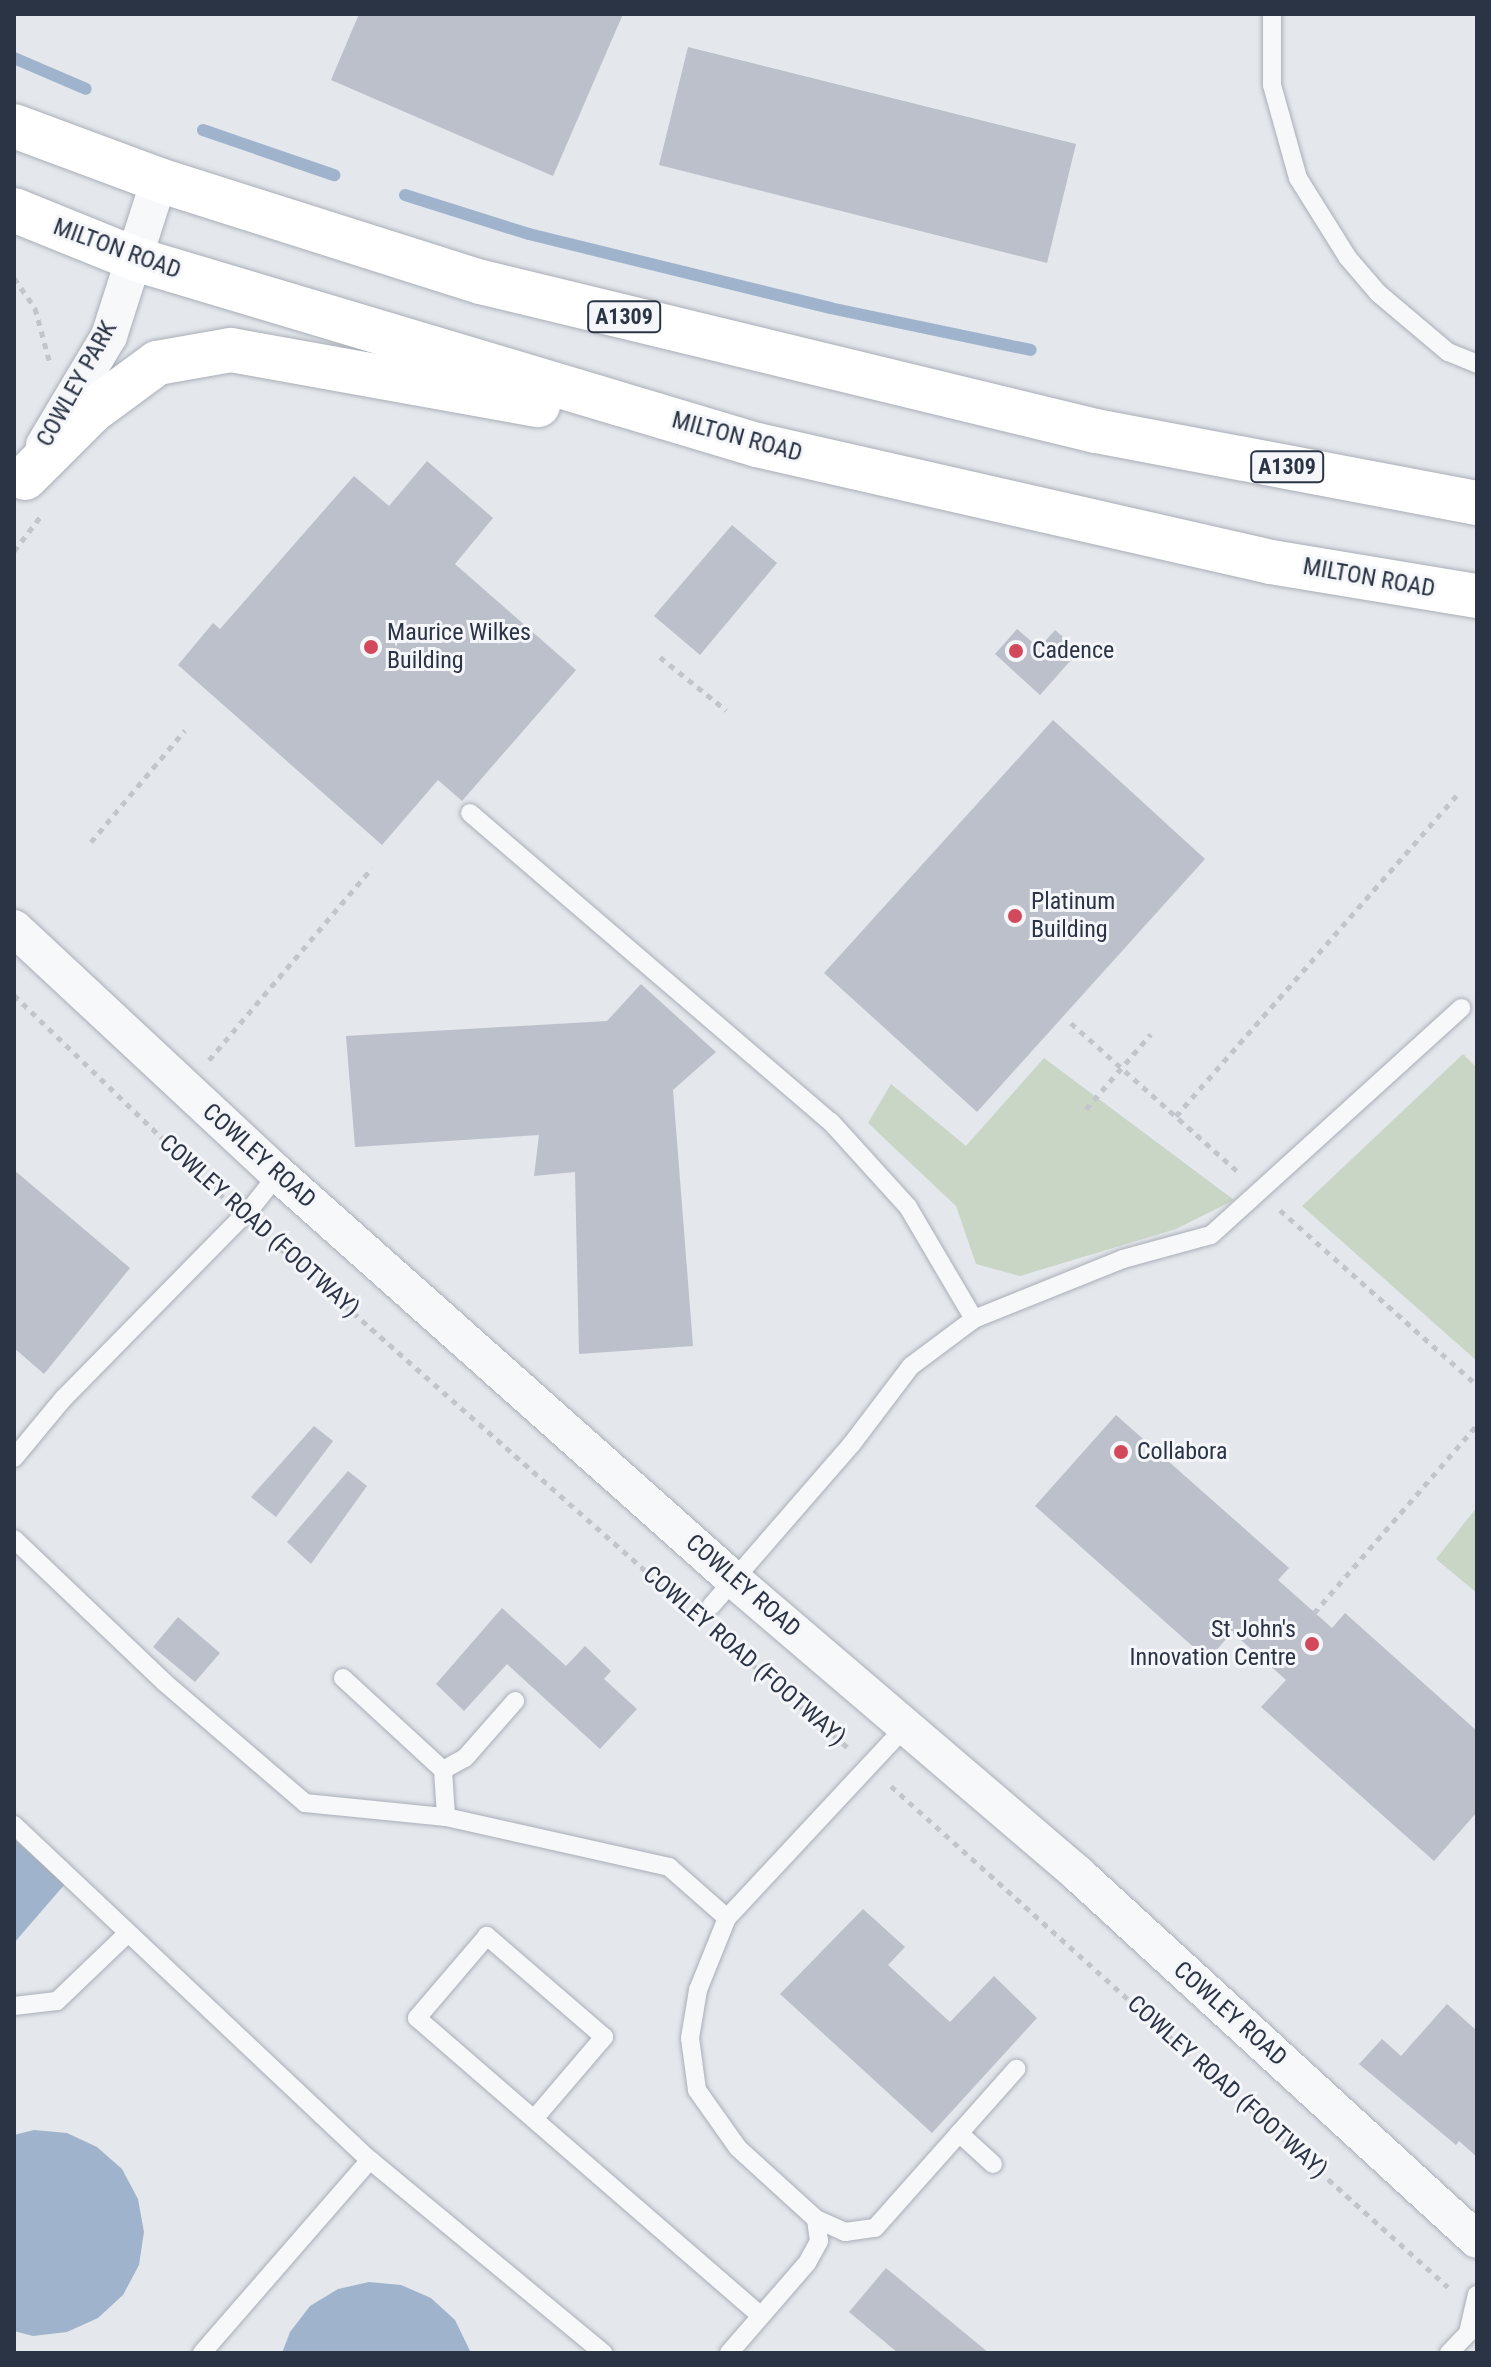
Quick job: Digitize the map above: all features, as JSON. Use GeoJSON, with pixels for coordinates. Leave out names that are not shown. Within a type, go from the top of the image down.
{"type":"FeatureCollection","features":[{"type":"Feature","properties":{"kind":"main road","name":"A1309"},"geometry":{"type":"LineString","coordinates":[[14,126],[159,180],[496,286],[1096,431],[1477,503]]}},
{"type":"Feature","properties":{"kind":"main road","name":"MILTON ROAD"},"geometry":{"type":"LineString","coordinates":[[14,210],[135,259],[757,445],[1271,562],[1477,596]]}},
{"type":"Feature","properties":{"kind":"main road"},"geometry":{"type":"LineString","coordinates":[[19,485],[92,411],[157,363],[231,350],[757,445]]}},
{"type":"Feature","properties":{"kind":"street","name":"COWLEY PARK"},"geometry":{"type":"LineString","coordinates":[[19,485],[109,336],[159,180]]}},
{"type":"Feature","properties":{"kind":"street","name":"COWLEY ROAD"},"geometry":{"type":"LineString","coordinates":[[14,928],[722,1593],[907,1725],[1477,2240]]}},
{"type":"Feature","properties":{"kind":"lane"},"geometry":{"type":"LineString","coordinates":[[1272,14],[1272,85],[1298,178],[1348,258],[1378,293],[1448,352],[1477,364]]}},
{"type":"Feature","properties":{"kind":"lane"},"geometry":{"type":"LineString","coordinates":[[470,813],[831,1122],[908,1207],[974,1319]]}},
{"type":"Feature","properties":{"kind":"lane"},"geometry":{"type":"LineString","coordinates":[[722,1593],[911,1366],[974,1319],[1123,1259],[1211,1235],[1461,1008]]}},
{"type":"Feature","properties":{"kind":"lane"},"geometry":{"type":"LineString","coordinates":[[14,1458],[63,1399],[243,1216],[278,1174]]}},
{"type":"Feature","properties":{"kind":"lane"},"geometry":{"type":"LineString","coordinates":[[14,1539],[164,1682],[305,1803],[446,1817],[669,1867],[727,1918]]}},
{"type":"Feature","properties":{"kind":"lane"},"geometry":{"type":"LineString","coordinates":[[343,1678],[443,1770],[446,1817]]}},
{"type":"Feature","properties":{"kind":"lane"},"geometry":{"type":"LineString","coordinates":[[443,1770],[465,1758],[515,1701]]}},
{"type":"Feature","properties":{"kind":"lane"},"geometry":{"type":"LineString","coordinates":[[907,1725],[727,1918],[698,1990],[690,2038],[697,2090],[738,2148],[816,2219],[845,2232],[875,2228],[1016,2069]]}},
{"type":"Feature","properties":{"kind":"lane"},"geometry":{"type":"LineString","coordinates":[[14,1825],[370,2160],[603,2353]]}},
{"type":"Feature","properties":{"kind":"lane"},"geometry":{"type":"LineString","coordinates":[[14,2006],[57,2001],[128,1933]]}},
{"type":"Feature","properties":{"kind":"lane"},"geometry":{"type":"LineString","coordinates":[[534,2119],[604,2037],[487,1936],[417,2018],[761,2316]]}},
{"type":"Feature","properties":{"kind":"lane"},"geometry":{"type":"LineString","coordinates":[[959,2133],[993,2164]]}},
{"type":"Feature","properties":{"kind":"lane"},"geometry":{"type":"LineString","coordinates":[[202,2353],[370,2160]]}},
{"type":"Feature","properties":{"kind":"lane"},"geometry":{"type":"LineString","coordinates":[[729,2353],[807,2263],[819,2241],[816,2219]]}},
{"type":"Feature","properties":{"kind":"lane"},"geometry":{"type":"LineString","coordinates":[[1449,2353],[1468,2333],[1474,2301]]}},
{"type":"Feature","properties":{"kind":"path"},"geometry":{"type":"LineString","coordinates":[[14,278],[35,308],[50,362],[45,375]]}},
{"type":"Feature","properties":{"kind":"path"},"geometry":{"type":"LineString","coordinates":[[660,657],[726,710]]}},
{"type":"Feature","properties":{"kind":"path"},"geometry":{"type":"LineString","coordinates":[[91,842],[185,730]]}},
{"type":"Feature","properties":{"kind":"path"},"geometry":{"type":"LineString","coordinates":[[1176,1116],[1458,794]]}},
{"type":"Feature","properties":{"kind":"path"},"geometry":{"type":"LineString","coordinates":[[186,1089],[372,868]]}},
{"type":"Feature","properties":{"kind":"path","name":"COWLEY ROAD (FOOTWAY)"},"geometry":{"type":"LineString","coordinates":[[14,995],[243,1216],[688,1609]]}},
{"type":"Feature","properties":{"kind":"path"},"geometry":{"type":"LineString","coordinates":[[1086,1109],[1151,1034]]}},
{"type":"Feature","properties":{"kind":"path"},"geometry":{"type":"LineString","coordinates":[[1314,1613],[1477,1425]]}},
{"type":"Feature","properties":{"kind":"path","name":"COWLEY ROAD (FOOTWAY)"},"geometry":{"type":"LineString","coordinates":[[711,1629],[1474,2301]]}},
{"type":"Feature","properties":{"kind":"green space"},"geometry":{"type":"Polygon","coordinates":[[[1463,1054],[1477,1068],[1477,1361],[1302,1206],[1463,1054]]]}},
{"type":"Feature","properties":{"kind":"green space"},"geometry":{"type":"Polygon","coordinates":[[[1044,1058],[1234,1200],[1176,1229],[1020,1276],[976,1264],[956,1206],[868,1123],[891,1084],[966,1146],[1044,1058]]]}},
{"type":"Feature","properties":{"kind":"green space"},"geometry":{"type":"Polygon","coordinates":[[[1477,1507],[1477,1593],[1436,1559],[1477,1507]]]}},
{"type":"Feature","properties":{"kind":"water"},"geometry":{"type":"Polygon","coordinates":[[[14,1839],[65,1884],[14,1943],[14,1839]]]}},
{"type":"Feature","properties":{"kind":"water"},"geometry":{"type":"Polygon","coordinates":[[[34,2130],[67,2133],[97,2147],[122,2169],[138,2199],[144,2232],[139,2265],[123,2295],[98,2318],[67,2332],[33,2336],[14,2331],[14,2135],[34,2130]]]}},
{"type":"Feature","properties":{"kind":"water"},"geometry":{"type":"Polygon","coordinates":[[[369,2282],[401,2285],[431,2298],[455,2320],[471,2353],[282,2353],[290,2332],[310,2306],[338,2289],[369,2282]]]}},
{"type":"Feature","properties":{"kind":"building"},"geometry":{"type":"Polygon","coordinates":[[[359,14],[623,14],[553,176],[331,80],[359,14]]]}},
{"type":"Feature","properties":{"kind":"building"},"geometry":{"type":"Polygon","coordinates":[[[688,47],[1076,144],[1047,263],[659,165],[688,47]]]}},
{"type":"Feature","properties":{"kind":"building","name":"Maurice Wilkes Building"},"geometry":{"type":"Polygon","coordinates":[[[427,461],[493,518],[455,564],[576,670],[462,801],[438,780],[382,845],[178,665],[213,623],[220,629],[354,476],[389,506],[427,461]]]}},
{"type":"Feature","properties":{"kind":"building"},"geometry":{"type":"Polygon","coordinates":[[[732,525],[777,563],[700,655],[654,616],[732,525]]]}},
{"type":"Feature","properties":{"kind":"building"},"geometry":{"type":"Polygon","coordinates":[[[1017,629],[1039,648],[1055,630],[1079,651],[1040,695],[995,654],[1017,629]]]}},
{"type":"Feature","properties":{"kind":"building","name":"Platinum Building"},"geometry":{"type":"Polygon","coordinates":[[[1053,720],[1205,859],[977,1112],[824,973],[1053,720]]]}},
{"type":"Feature","properties":{"kind":"building"},"geometry":{"type":"Polygon","coordinates":[[[641,984],[716,1052],[673,1090],[693,1346],[579,1354],[575,1172],[534,1176],[539,1135],[355,1147],[346,1036],[607,1021],[641,984]]]}},
{"type":"Feature","properties":{"kind":"building"},"geometry":{"type":"Polygon","coordinates":[[[14,1170],[130,1268],[44,1374],[14,1348],[14,1170]]]}},
{"type":"Feature","properties":{"kind":"building","name":"St John's Innovation Centre"},"geometry":{"type":"Polygon","coordinates":[[[1116,1415],[1289,1568],[1278,1580],[1332,1628],[1345,1613],[1477,1731],[1477,1812],[1434,1861],[1261,1707],[1286,1680],[1232,1632],[1208,1660],[1035,1506],[1116,1415]]]}},
{"type":"Feature","properties":{"kind":"building"},"geometry":{"type":"Polygon","coordinates":[[[314,1426],[333,1441],[276,1517],[251,1497],[314,1426]]]}},
{"type":"Feature","properties":{"kind":"building"},"geometry":{"type":"Polygon","coordinates":[[[348,1471],[367,1486],[311,1564],[287,1542],[348,1471]]]}},
{"type":"Feature","properties":{"kind":"building"},"geometry":{"type":"Polygon","coordinates":[[[502,1608],[566,1666],[585,1646],[611,1671],[604,1679],[637,1709],[600,1749],[507,1664],[464,1711],[436,1684],[502,1608]]]}},
{"type":"Feature","properties":{"kind":"building"},"geometry":{"type":"Polygon","coordinates":[[[178,1617],[220,1653],[195,1682],[153,1647],[178,1617]]]}},
{"type":"Feature","properties":{"kind":"building"},"geometry":{"type":"Polygon","coordinates":[[[863,1909],[905,1947],[888,1965],[950,2022],[994,1976],[1037,2018],[932,2133],[780,1994],[863,1909]]]}},
{"type":"Feature","properties":{"kind":"building"},"geometry":{"type":"Polygon","coordinates":[[[1447,2004],[1477,2031],[1477,2157],[1459,2141],[1456,2145],[1359,2064],[1382,2039],[1401,2056],[1447,2004]]]}},
{"type":"Feature","properties":{"kind":"building"},"geometry":{"type":"Polygon","coordinates":[[[886,2268],[989,2353],[898,2353],[849,2312],[886,2268]]]}},
{"type":"Feature","properties":{"kind":"waterway"},"geometry":{"type":"LineString","coordinates":[[14,58],[86,89]]}},
{"type":"Feature","properties":{"kind":"waterway"},"geometry":{"type":"LineString","coordinates":[[203,130],[334,175]]}},
{"type":"Feature","properties":{"kind":"waterway"},"geometry":{"type":"LineString","coordinates":[[405,195],[529,234],[830,308],[1031,350]]}},
{"type":"Feature","properties":{"kind":"place","name":"Maurice Wilkes Building"},"geometry":{"type":"Point","coordinates":[371,647]}},
{"type":"Feature","properties":{"kind":"place","name":"Cadence"},"geometry":{"type":"Point","coordinates":[1016,651]}},
{"type":"Feature","properties":{"kind":"place","name":"Platinum Building"},"geometry":{"type":"Point","coordinates":[1015,916]}},
{"type":"Feature","properties":{"kind":"place","name":"Collabora"},"geometry":{"type":"Point","coordinates":[1121,1452]}},
{"type":"Feature","properties":{"kind":"place","name":"St John's Innovation Centre"},"geometry":{"type":"Point","coordinates":[1312,1644]}}]}
